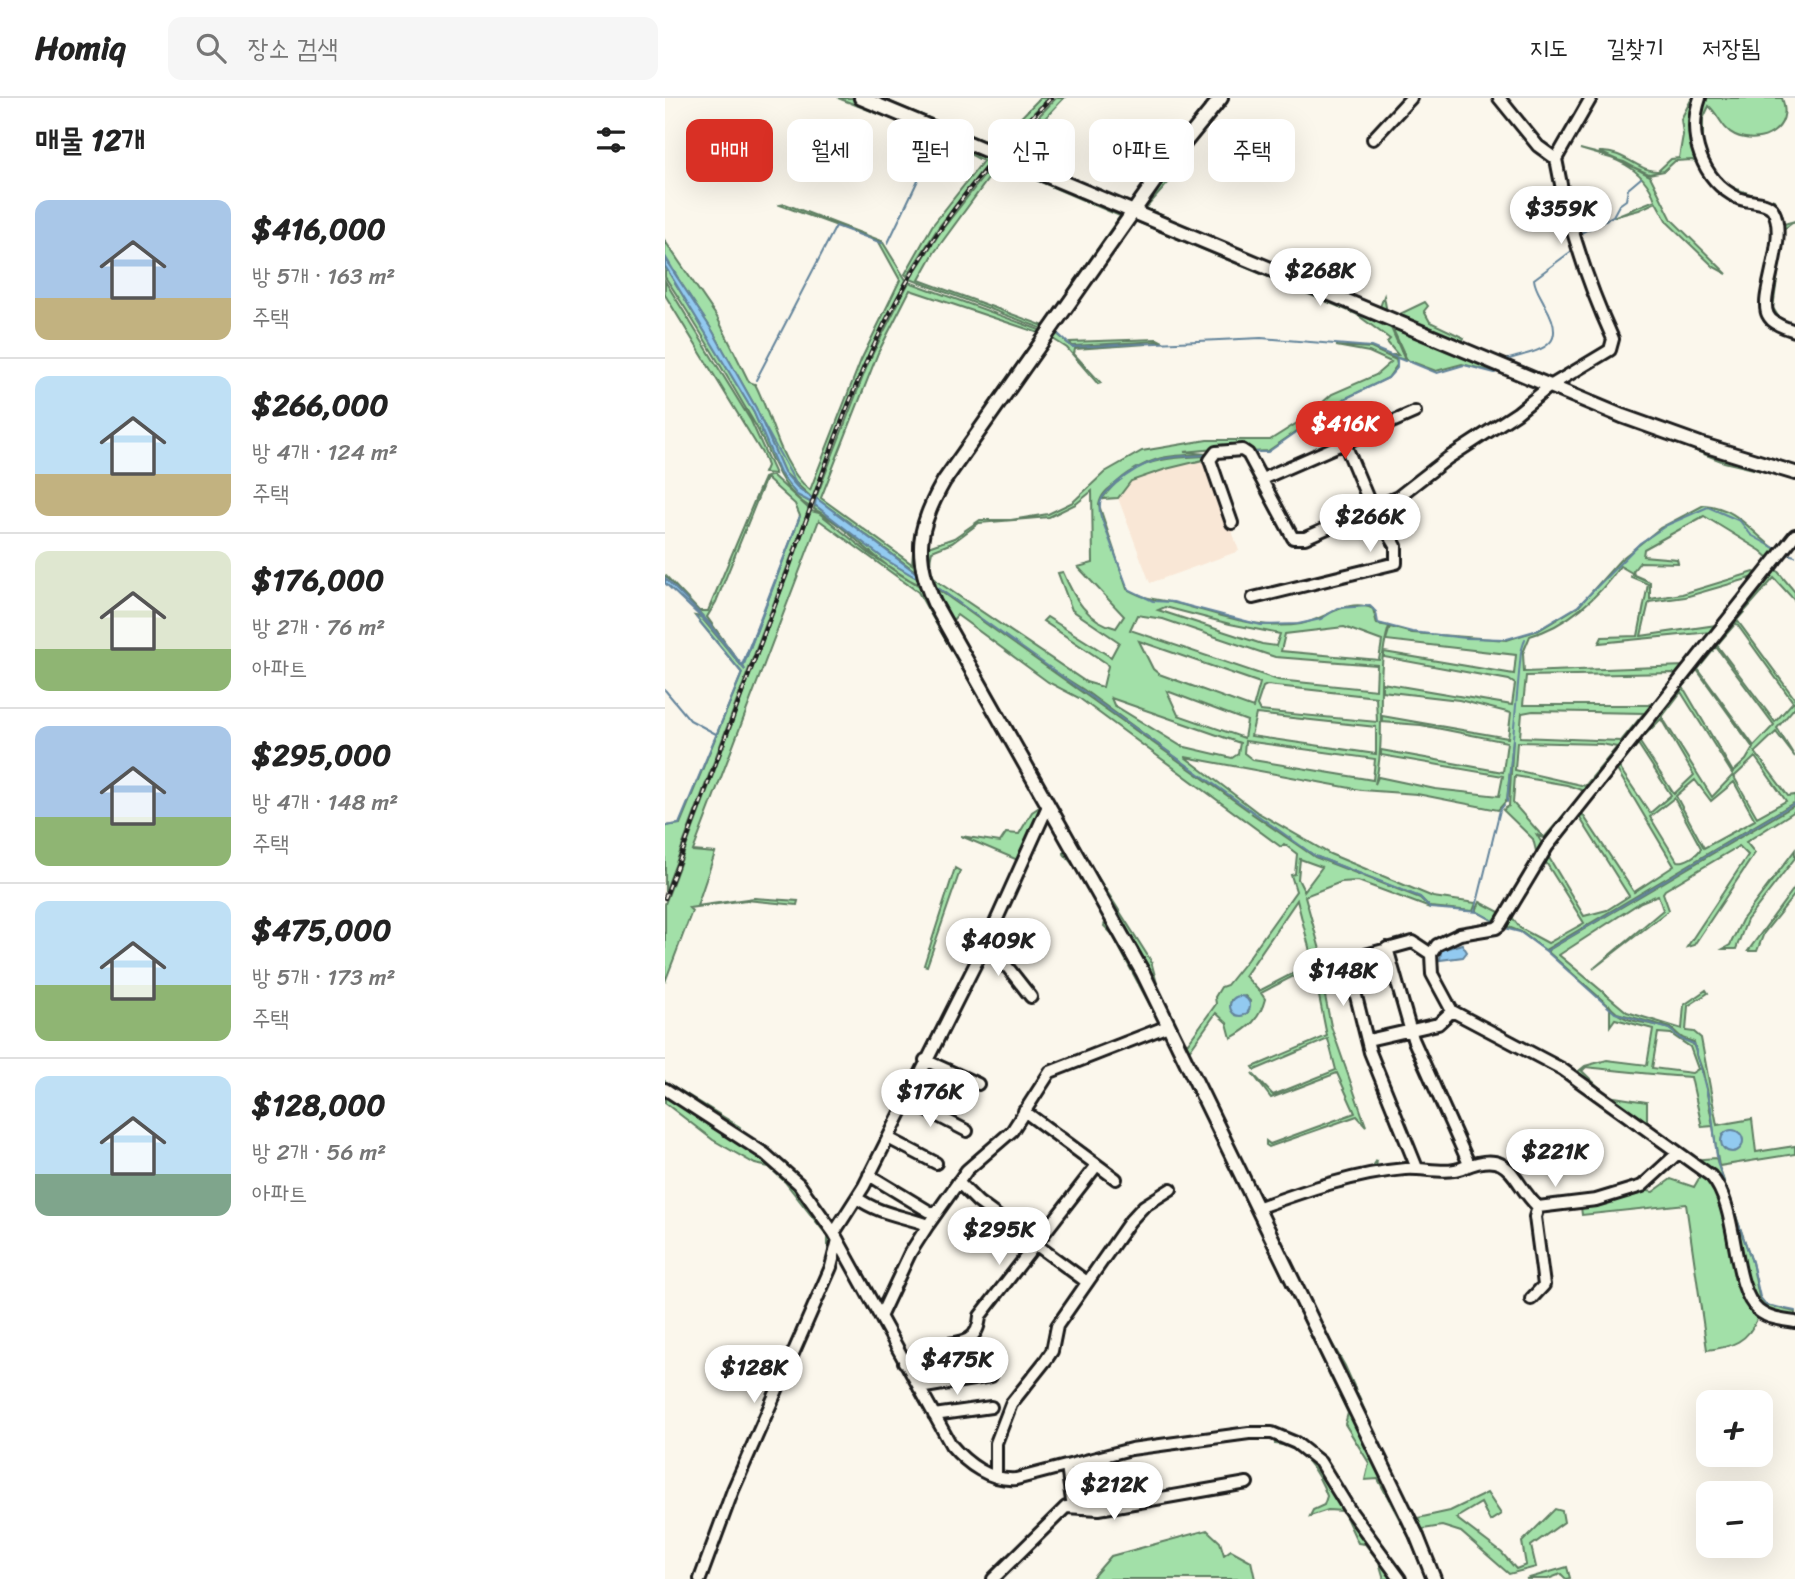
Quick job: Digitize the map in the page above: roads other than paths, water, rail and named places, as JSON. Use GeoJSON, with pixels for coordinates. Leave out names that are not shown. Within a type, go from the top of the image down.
{"type":"FeatureCollection","features":[{"type":"Feature","properties":{"kind":"main road"},"geometry":{"type":"LineString","coordinates":[[861,98],[1550,386],[1700,444],[1795,473]]}},
{"type":"Feature","properties":{"kind":"main road"},"geometry":{"type":"LineString","coordinates":[[1221,98],[1133,213],[944,481],[929,509],[920,542],[920,565],[934,603],[1143,973],[1416,1534],[1434,1579]]}},
{"type":"Feature","properties":{"kind":"street"},"geometry":{"type":"LineString","coordinates":[[1374,139],[1411,98]]}},
{"type":"Feature","properties":{"kind":"street"},"geometry":{"type":"LineString","coordinates":[[1232,523],[1215,475],[1212,456],[1224,450],[1242,450],[1262,479],[1281,518],[1297,539],[1374,508],[1408,491],[1448,458],[1517,413],[1550,386],[1610,350],[1613,340],[1580,254],[1556,159],[1531,139],[1499,98]]}},
{"type":"Feature","properties":{"kind":"street"},"geometry":{"type":"LineString","coordinates":[[1556,159],[1591,98]]}},
{"type":"Feature","properties":{"kind":"street"},"geometry":{"type":"LineString","coordinates":[[1700,98],[1695,114],[1695,138],[1700,159],[1733,194],[1768,205],[1774,212],[1776,256],[1766,308],[1771,319],[1795,331]]}},
{"type":"Feature","properties":{"kind":"street"},"geometry":{"type":"LineString","coordinates":[[1262,479],[1415,412]]}},
{"type":"Feature","properties":{"kind":"street"},"geometry":{"type":"LineString","coordinates":[[1253,598],[1396,563],[1396,546],[1374,508],[1345,444]]}},
{"type":"Feature","properties":{"kind":"street"},"geometry":{"type":"LineString","coordinates":[[1795,535],[1547,847],[1500,925],[1460,934],[1437,945],[1431,954],[1432,974],[1452,1011],[1562,1069],[1711,1176],[1722,1190],[1735,1249],[1754,1306],[1768,1316],[1795,1322]]}},
{"type":"Feature","properties":{"kind":"street"},"geometry":{"type":"LineString","coordinates":[[700,1579],[733,1490],[831,1267],[836,1237],[987,941],[1048,806]]}},
{"type":"Feature","properties":{"kind":"street"},"geometry":{"type":"LineString","coordinates":[[987,941],[1031,997]]}},
{"type":"Feature","properties":{"kind":"street"},"geometry":{"type":"LineString","coordinates":[[1417,1168],[1368,1040],[1347,960],[1413,942],[1431,954]]}},
{"type":"Feature","properties":{"kind":"street"},"geometry":{"type":"LineString","coordinates":[[1387,948],[1411,1029],[1467,1156],[1469,1164],[1464,1168]]}},
{"type":"Feature","properties":{"kind":"street"},"geometry":{"type":"LineString","coordinates":[[1368,1040],[1438,1024],[1452,1011]]}},
{"type":"Feature","properties":{"kind":"street"},"geometry":{"type":"LineString","coordinates":[[880,1317],[910,1253],[928,1225],[976,1160],[1007,1136],[1050,1072],[1168,1026]]}},
{"type":"Feature","properties":{"kind":"street"},"geometry":{"type":"LineString","coordinates":[[925,1060],[978,1084]]}},
{"type":"Feature","properties":{"kind":"street"},"geometry":{"type":"LineString","coordinates":[[665,1089],[783,1167],[799,1184],[836,1237],[934,1415],[959,1455],[975,1467],[996,1476],[1016,1479],[1159,1445],[1249,1433],[1272,1433],[1285,1437],[1320,1462],[1349,1509],[1400,1579]]}},
{"type":"Feature","properties":{"kind":"street"},"geometry":{"type":"LineString","coordinates":[[907,1100],[967,1131]]}},
{"type":"Feature","properties":{"kind":"street"},"geometry":{"type":"LineString","coordinates":[[1024,1111],[1116,1179]]}},
{"type":"Feature","properties":{"kind":"street"},"geometry":{"type":"LineString","coordinates":[[888,1138],[936,1163]]}},
{"type":"Feature","properties":{"kind":"street"},"geometry":{"type":"LineString","coordinates":[[1538,1207],[1596,1200],[1642,1186],[1678,1153]]}},
{"type":"Feature","properties":{"kind":"street"},"geometry":{"type":"LineString","coordinates":[[1257,1208],[1367,1174],[1417,1168],[1449,1171],[1487,1161],[1505,1165],[1538,1207]]}},
{"type":"Feature","properties":{"kind":"street"},"geometry":{"type":"LineString","coordinates":[[904,1362],[935,1353],[936,1345],[966,1342],[972,1338],[979,1329],[980,1316],[1097,1165]]}},
{"type":"Feature","properties":{"kind":"street"},"geometry":{"type":"LineString","coordinates":[[869,1175],[935,1215]]}},
{"type":"Feature","properties":{"kind":"street"},"geometry":{"type":"LineString","coordinates":[[958,1182],[978,1202],[1087,1282]]}},
{"type":"Feature","properties":{"kind":"street"},"geometry":{"type":"LineString","coordinates":[[996,1476],[996,1443],[1011,1404],[1052,1351],[1057,1326],[1131,1221],[1144,1206],[1171,1189]]}},
{"type":"Feature","properties":{"kind":"street"},"geometry":{"type":"LineString","coordinates":[[857,1198],[881,1213],[901,1215],[928,1225]]}},
{"type":"Feature","properties":{"kind":"street"},"geometry":{"type":"LineString","coordinates":[[1531,1298],[1544,1285],[1535,1217],[1538,1207]]}},
{"type":"Feature","properties":{"kind":"street"},"geometry":{"type":"LineString","coordinates":[[919,1388],[991,1376]]}},
{"type":"Feature","properties":{"kind":"street"},"geometry":{"type":"LineString","coordinates":[[934,1415],[991,1407]]}},
{"type":"Feature","properties":{"kind":"street"},"geometry":{"type":"LineString","coordinates":[[1067,1466],[1073,1507]]}},
{"type":"Feature","properties":{"kind":"street"},"geometry":{"type":"LineString","coordinates":[[993,1579],[1066,1507],[1079,1510],[1099,1509],[1247,1483]]}},
{"type":"Feature","properties":{"kind":"water"},"geometry":{"type":"Polygon","coordinates":[[[665,259],[712,330],[756,408],[784,472],[797,487],[812,498],[812,503],[797,495],[780,473],[754,413],[665,266],[665,259]]]}},
{"type":"Feature","properties":{"kind":"water"},"geometry":{"type":"Polygon","coordinates":[[[816,498],[919,575],[920,580],[883,558],[815,505],[816,498]]]}},
{"type":"Feature","properties":{"kind":"water"},"geometry":{"type":"Polygon","coordinates":[[[800,516],[743,667],[745,670],[708,624],[665,583],[665,578],[708,622],[742,665],[800,516]]]}},
{"type":"Feature","properties":{"kind":"water"},"geometry":{"type":"Polygon","coordinates":[[[1462,944],[1467,952],[1463,957],[1440,960],[1441,950],[1462,944]]]}},
{"type":"Feature","properties":{"kind":"water"},"geometry":{"type":"Polygon","coordinates":[[[1240,996],[1247,999],[1250,1006],[1247,1013],[1240,1016],[1233,1013],[1230,1006],[1233,999],[1240,996]]]}},
{"type":"Feature","properties":{"kind":"water"},"geometry":{"type":"Polygon","coordinates":[[[1732,1130],[1740,1133],[1743,1141],[1740,1149],[1732,1152],[1724,1149],[1721,1141],[1724,1133],[1732,1130]]]}},
{"type":"Feature","properties":{"kind":"waterway"},"geometry":{"type":"LineString","coordinates":[[1579,234],[1613,216],[1619,205],[1626,200],[1628,189],[1641,178]]}},
{"type":"Feature","properties":{"kind":"waterway"},"geometry":{"type":"LineString","coordinates":[[888,243],[917,182]]}},
{"type":"Feature","properties":{"kind":"waterway"},"geometry":{"type":"LineString","coordinates":[[756,380],[836,226],[882,243]]}},
{"type":"Feature","properties":{"kind":"waterway"},"geometry":{"type":"LineString","coordinates":[[1505,360],[1540,350],[1553,339],[1552,319],[1534,279],[1573,250]]}},
{"type":"Feature","properties":{"kind":"waterway"},"geometry":{"type":"LineString","coordinates":[[665,256],[678,278]]}},
{"type":"Feature","properties":{"kind":"waterway"},"geometry":{"type":"LineString","coordinates":[[1056,332],[1072,347],[1261,338],[1371,347],[1405,361]]}},
{"type":"Feature","properties":{"kind":"waterway"},"geometry":{"type":"LineString","coordinates":[[1252,452],[1268,452],[1342,400],[1388,378],[1397,368],[1397,360]]}},
{"type":"Feature","properties":{"kind":"waterway"},"geometry":{"type":"LineString","coordinates":[[1408,361],[1437,373],[1464,365],[1495,373],[1498,370]]}},
{"type":"Feature","properties":{"kind":"waterway"},"geometry":{"type":"LineString","coordinates":[[764,425],[798,487]]}},
{"type":"Feature","properties":{"kind":"waterway"},"geometry":{"type":"LineString","coordinates":[[1206,455],[1167,458],[1137,468],[1104,495],[1100,502],[1101,517],[1128,589],[1153,601],[1173,602],[1261,625],[1298,624],[1321,619],[1338,608],[1370,606],[1376,612],[1378,623],[1412,632],[1507,639],[1538,630],[1578,606],[1640,543],[1667,525],[1708,507],[1740,521],[1751,535],[1776,549]]}},
{"type":"Feature","properties":{"kind":"waterway"},"geometry":{"type":"LineString","coordinates":[[1787,554],[1795,556]]}},
{"type":"Feature","properties":{"kind":"waterway"},"geometry":{"type":"LineString","coordinates":[[935,586],[1315,856],[1420,897],[1430,908],[1478,912],[1496,922]]}},
{"type":"Feature","properties":{"kind":"waterway"},"geometry":{"type":"LineString","coordinates":[[665,826],[679,824],[742,673],[696,617]]}},
{"type":"Feature","properties":{"kind":"waterway"},"geometry":{"type":"LineString","coordinates":[[1507,802],[1521,652],[1525,639]]}},
{"type":"Feature","properties":{"kind":"waterway"},"geometry":{"type":"LineString","coordinates":[[665,690],[690,720],[716,734]]}},
{"type":"Feature","properties":{"kind":"waterway"},"geometry":{"type":"LineString","coordinates":[[1508,929],[1520,932],[1546,951],[1795,803]]}},
{"type":"Feature","properties":{"kind":"waterway"},"geometry":{"type":"LineString","coordinates":[[1475,911],[1500,810],[1504,805]]}},
{"type":"Feature","properties":{"kind":"waterway"},"geometry":{"type":"LineString","coordinates":[[1546,951],[1615,1013],[1669,1029],[1681,1039],[1694,1044],[1711,1108],[1718,1165],[1752,1262],[1760,1297],[1766,1305],[1795,1311]]}},
{"type":"Feature","properties":{"kind":"railway"},"geometry":{"type":"LineString","coordinates":[[665,898],[838,431],[871,352],[907,282],[949,217],[997,155],[1051,98]]}}]}
